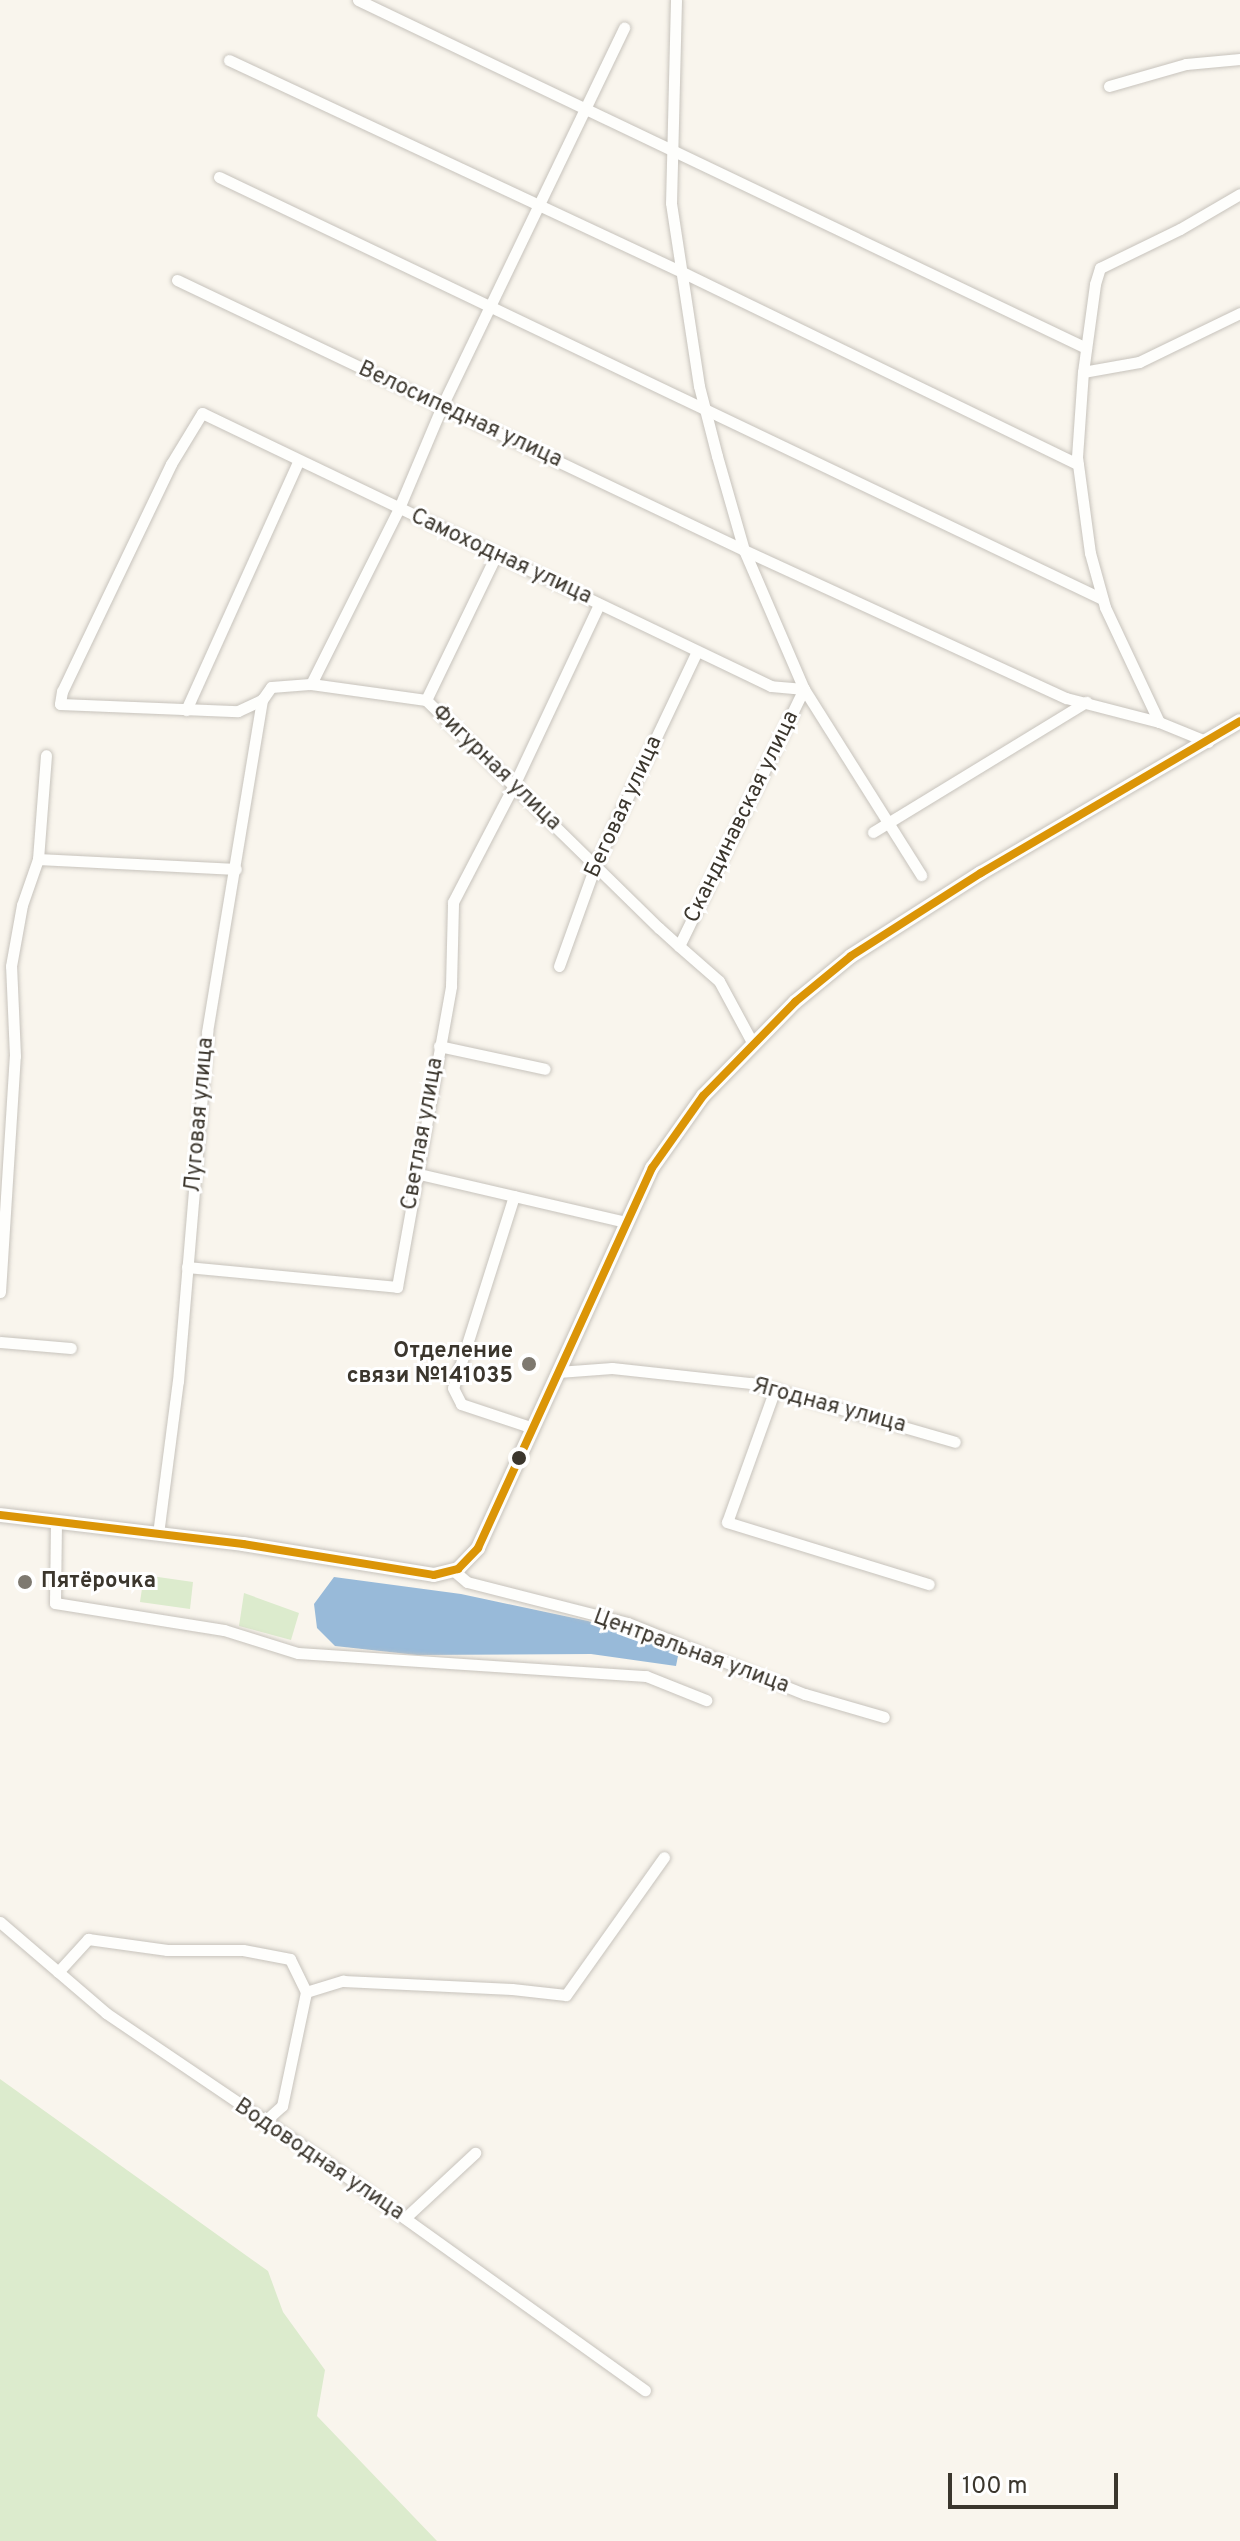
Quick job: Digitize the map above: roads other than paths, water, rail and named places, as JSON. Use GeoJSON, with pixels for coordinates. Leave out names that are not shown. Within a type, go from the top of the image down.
{"type":"FeatureCollection","features":[{"type":"Feature","properties":{"kind":"street"},"geometry":{"type":"LineString","coordinates":[[358,0],[1086,348]]}},
{"type":"Feature","properties":{"kind":"street"},"geometry":{"type":"LineString","coordinates":[[676,0],[671,203],[705,409],[744,550],[804,689],[921,875]]}},
{"type":"Feature","properties":{"kind":"street"},"geometry":{"type":"LineString","coordinates":[[311,684],[399,508],[442,406],[624,28]]}},
{"type":"Feature","properties":{"kind":"street"},"geometry":{"type":"LineString","coordinates":[[1109,86],[1186,64],[1240,59]]}},
{"type":"Feature","properties":{"kind":"street"},"geometry":{"type":"LineString","coordinates":[[229,60],[682,272],[1078,464]]}},
{"type":"Feature","properties":{"kind":"street"},"geometry":{"type":"LineString","coordinates":[[219,177],[1102,599]]}},
{"type":"Feature","properties":{"kind":"street"},"geometry":{"type":"LineString","coordinates":[[1159,722],[1139,686],[1102,599],[1090,553],[1078,464],[1086,348],[1100,268],[1180,229],[1240,194]]}},
{"type":"Feature","properties":{"kind":"street","name":"Велосипедная улица"},"geometry":{"type":"LineString","coordinates":[[177,280],[744,550],[1066,698],[1159,722],[1208,742]]}},
{"type":"Feature","properties":{"kind":"street"},"geometry":{"type":"LineString","coordinates":[[1083,372],[1139,362],[1240,313]]}},
{"type":"Feature","properties":{"kind":"street","name":"Самоходная улица"},"geometry":{"type":"LineString","coordinates":[[60,704],[62,691],[171,464],[202,413],[771,686],[804,689]]}},
{"type":"Feature","properties":{"kind":"street"},"geometry":{"type":"LineString","coordinates":[[186,710],[299,460]]}},
{"type":"Feature","properties":{"kind":"street"},"geometry":{"type":"LineString","coordinates":[[426,700],[496,555]]}},
{"type":"Feature","properties":{"kind":"street","name":"Светлая улица"},"geometry":{"type":"LineString","coordinates":[[187,1267],[397,1287],[415,1173],[451,986],[453,902],[514,785],[599,604]]}},
{"type":"Feature","properties":{"kind":"street","name":"Беговая улица"},"geometry":{"type":"LineString","coordinates":[[559,966],[595,866],[697,651]]}},
{"type":"Feature","properties":{"kind":"street","name":"Фигурная улица"},"geometry":{"type":"LineString","coordinates":[[60,704],[64,707],[238,711],[262,700],[271,687],[311,684],[426,700],[595,866],[719,981],[753,1044]]}},
{"type":"Feature","properties":{"kind":"street","name":"Скандинавская улица"},"geometry":{"type":"LineString","coordinates":[[679,946],[804,689]]}},
{"type":"Feature","properties":{"kind":"street","name":"Луговая улица"},"geometry":{"type":"LineString","coordinates":[[158,1534],[178,1381],[207,1032],[262,700]]}},
{"type":"Feature","properties":{"kind":"street"},"geometry":{"type":"LineString","coordinates":[[873,832],[1086,702]]}},
{"type":"Feature","properties":{"kind":"street"},"geometry":{"type":"LineString","coordinates":[[0,1515],[243,1544],[419,1574],[442,1575],[454,1571],[478,1548],[626,1222],[673,1135],[703,1096],[823,977],[871,942],[981,873],[1240,721]]}},
{"type":"Feature","properties":{"kind":"street"},"geometry":{"type":"LineString","coordinates":[[0,1292],[15,1056],[11,966],[22,905],[38,859],[46,755]]}},
{"type":"Feature","properties":{"kind":"street"},"geometry":{"type":"LineString","coordinates":[[38,859],[236,869]]}},
{"type":"Feature","properties":{"kind":"street"},"geometry":{"type":"LineString","coordinates":[[439,1046],[545,1069]]}},
{"type":"Feature","properties":{"kind":"street"},"geometry":{"type":"LineString","coordinates":[[415,1173],[626,1222]]}},
{"type":"Feature","properties":{"kind":"street"},"geometry":{"type":"LineString","coordinates":[[514,1196],[453,1388],[461,1404],[533,1428]]}},
{"type":"Feature","properties":{"kind":"street"},"geometry":{"type":"LineString","coordinates":[[0,1342],[71,1348]]}},
{"type":"Feature","properties":{"kind":"street","name":"Ягодная улица"},"geometry":{"type":"LineString","coordinates":[[558,1372],[612,1368],[775,1389],[955,1442]]}},
{"type":"Feature","properties":{"kind":"street"},"geometry":{"type":"LineString","coordinates":[[775,1389],[727,1522],[929,1584]]}},
{"type":"Feature","properties":{"kind":"street"},"geometry":{"type":"LineString","coordinates":[[56,1521],[55,1603],[224,1630],[298,1653],[646,1676],[706,1700]]}},
{"type":"Feature","properties":{"kind":"street","name":"Центральная улица"},"geometry":{"type":"LineString","coordinates":[[454,1571],[467,1582],[628,1623],[805,1694],[884,1717]]}},
{"type":"Feature","properties":{"kind":"street"},"geometry":{"type":"LineString","coordinates":[[306,1992],[343,1981],[566,1995],[664,1857]]}},
{"type":"Feature","properties":{"kind":"street","name":"Водоводная улица"},"geometry":{"type":"LineString","coordinates":[[0,1922],[106,2013],[405,2218],[645,2390]]}},
{"type":"Feature","properties":{"kind":"street"},"geometry":{"type":"LineString","coordinates":[[58,1972],[88,1939],[167,1950],[243,1950],[290,1959],[306,1992],[282,2106],[264,2122]]}},
{"type":"Feature","properties":{"kind":"street"},"geometry":{"type":"LineString","coordinates":[[405,2218],[475,2153]]}},
{"type":"Feature","properties":{"kind":"water"},"geometry":{"type":"Polygon","coordinates":[[[334,1577],[461,1594],[588,1621],[679,1651],[676,1666],[591,1654],[417,1655],[335,1646],[317,1628],[314,1604],[334,1577]]]}},
{"type":"Feature","properties":{"kind":"place","name":"Отделение связи №141035"},"geometry":{"type":"Point","coordinates":[529,1364]}},
{"type":"Feature","properties":{"kind":"place","name":"Пятёрочка"},"geometry":{"type":"Point","coordinates":[25,1582]}}]}
